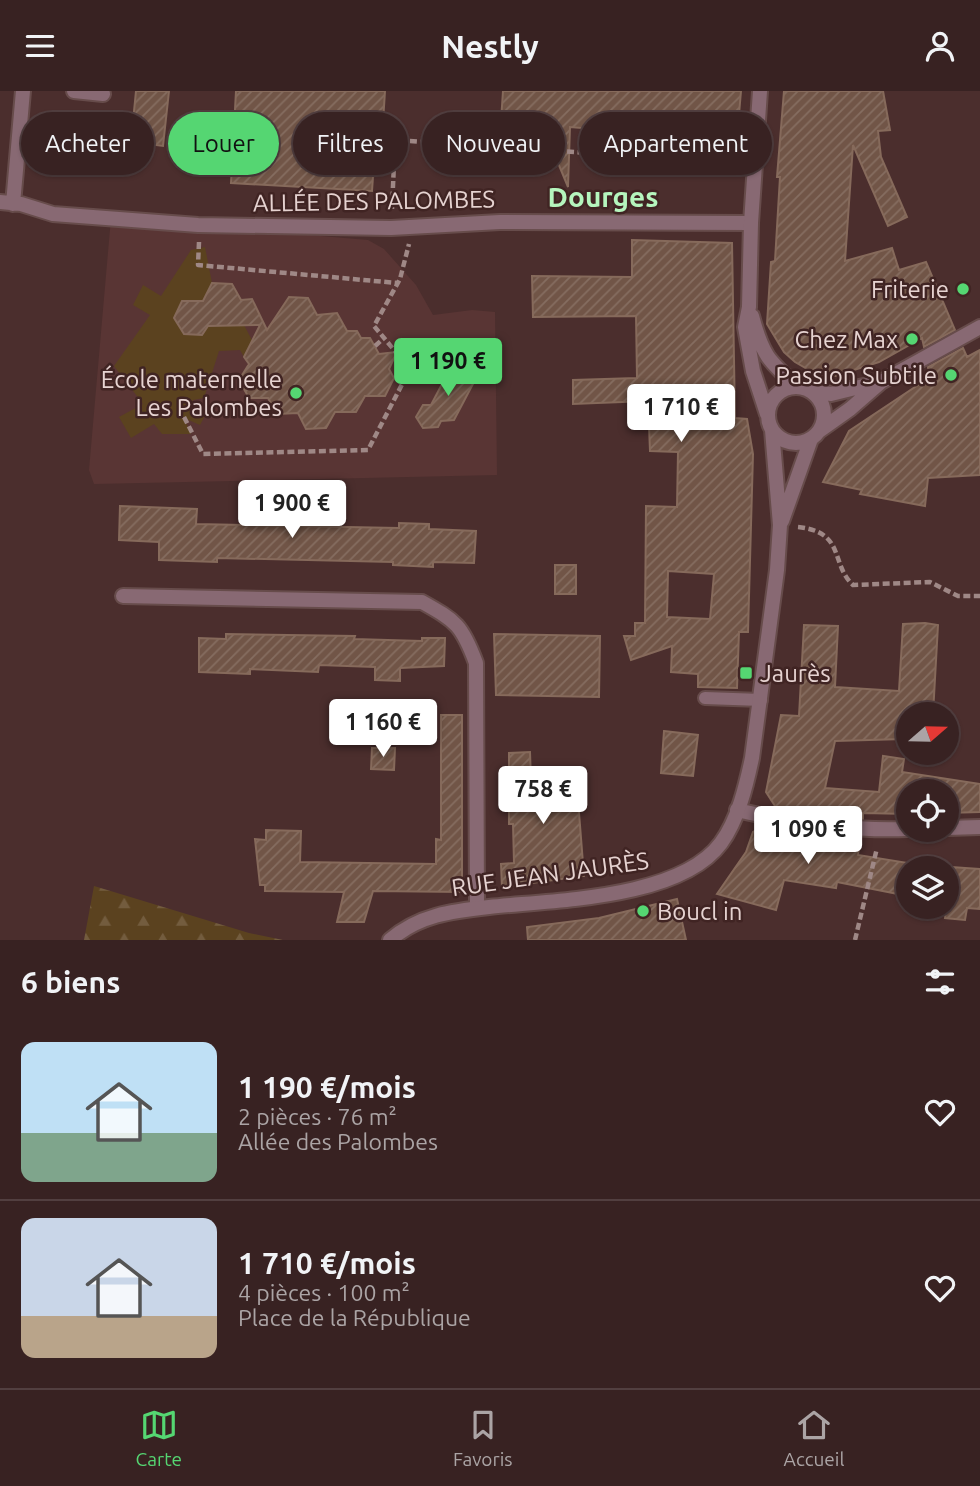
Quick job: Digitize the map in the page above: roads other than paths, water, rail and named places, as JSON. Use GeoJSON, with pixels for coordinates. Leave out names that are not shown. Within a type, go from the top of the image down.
{"type":"FeatureCollection","features":[{"type":"Feature","properties":{"kind":"street"},"geometry":{"type":"LineString","coordinates":[[6,203],[23,91]]}},
{"type":"Feature","properties":{"kind":"street"},"geometry":{"type":"LineString","coordinates":[[74,91],[103,94]]}},
{"type":"Feature","properties":{"kind":"street"},"geometry":{"type":"LineString","coordinates":[[760,91],[751,223],[749,307],[745,327],[753,371],[772,430],[778,437],[795,443],[815,435],[881,382],[980,327]]}},
{"type":"Feature","properties":{"kind":"street","name":"ALLÉE DES PALOMBES"},"geometry":{"type":"LineString","coordinates":[[6,203],[53,214],[186,225],[391,228],[500,222],[751,223]]}},
{"type":"Feature","properties":{"kind":"street"},"geometry":{"type":"LineString","coordinates":[[749,307],[760,344],[769,362],[797,386],[831,394],[881,382]]}},
{"type":"Feature","properties":{"kind":"street"},"geometry":{"type":"LineString","coordinates":[[767,414],[776,394],[797,386]]}},
{"type":"Feature","properties":{"kind":"street"},"geometry":{"type":"LineString","coordinates":[[814,392],[824,406],[823,423],[815,435]]}},
{"type":"Feature","properties":{"kind":"street","name":"RUE JEAN JAURÈS"},"geometry":{"type":"LineString","coordinates":[[390,940],[406,927],[444,912],[589,896],[673,879],[709,857],[722,842],[746,787],[752,758],[777,570],[780,525],[772,430]]}},
{"type":"Feature","properties":{"kind":"street","name":"RUE JEAN JAURÈS"},"geometry":{"type":"LineString","coordinates":[[780,525],[815,435]]}},
{"type":"Feature","properties":{"kind":"street"},"geometry":{"type":"LineString","coordinates":[[123,596],[422,602],[452,619],[467,639],[476,663],[477,908]]}},
{"type":"Feature","properties":{"kind":"street"},"geometry":{"type":"LineString","coordinates":[[737,810],[782,820],[896,829]]}},
{"type":"Feature","properties":{"kind":"street"},"geometry":{"type":"LineString","coordinates":[[959,828],[980,827]]}},
{"type":"Feature","properties":{"kind":"lane"},"geometry":{"type":"LineString","coordinates":[[705,698],[761,700]]}},
{"type":"Feature","properties":{"kind":"place","name":"Friterie"},"geometry":{"type":"Point","coordinates":[963,289]}},
{"type":"Feature","properties":{"kind":"place","name":"Chez Max"},"geometry":{"type":"Point","coordinates":[912,339]}},
{"type":"Feature","properties":{"kind":"place","name":"Passion Subtile"},"geometry":{"type":"Point","coordinates":[951,375]}},
{"type":"Feature","properties":{"kind":"place","name":"École maternelle Les Palombes"},"geometry":{"type":"Point","coordinates":[296,393]}},
{"type":"Feature","properties":{"kind":"place","name":"Jaurès"},"geometry":{"type":"Point","coordinates":[746,673]}},
{"type":"Feature","properties":{"kind":"place","name":"Boucl in"},"geometry":{"type":"Point","coordinates":[643,911]}},
{"type":"Feature","properties":{"kind":"district","name":"Dourges"},"geometry":{"type":"Point","coordinates":[603,196]}}]}
